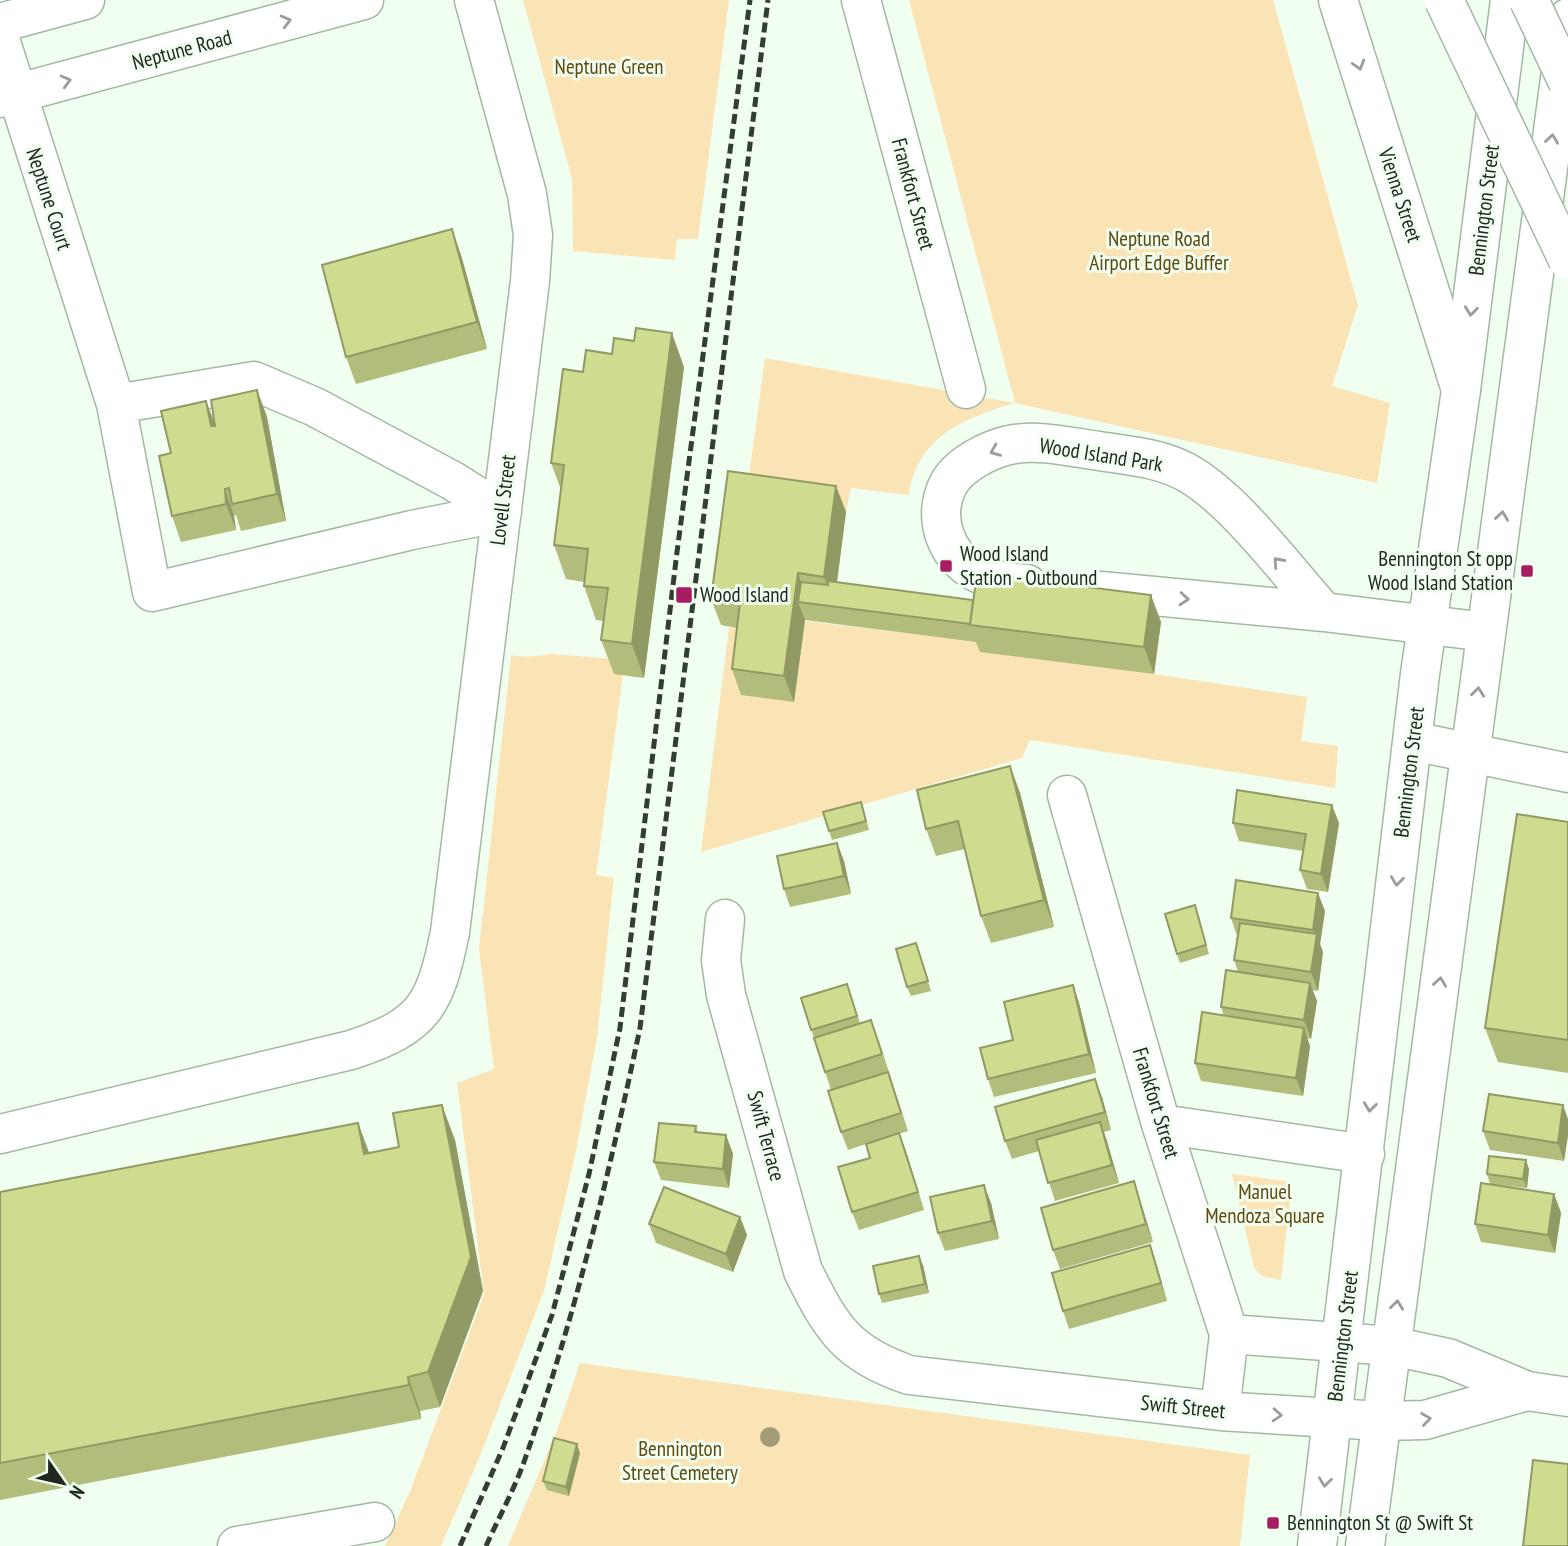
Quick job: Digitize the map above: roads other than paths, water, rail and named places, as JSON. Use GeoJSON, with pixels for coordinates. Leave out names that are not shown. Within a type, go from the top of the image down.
{"type":"FeatureCollection","features":[{"type":"Feature","properties":{"kind":"main road"},"geometry":{"type":"LineString","coordinates":[[0,23],[85,0]]}},
{"type":"Feature","properties":{"kind":"main road","name":"Neptune Road"},"geometry":{"type":"LineString","coordinates":[[8,96],[364,0]]}},
{"type":"Feature","properties":{"kind":"main road","name":"Lovell Street"},"geometry":{"type":"LineString","coordinates":[[0,1134],[351,1049],[391,1036],[414,1019],[429,1002],[440,976],[450,932],[533,235],[527,194],[474,0]]}},
{"type":"Feature","properties":{"kind":"main road","name":"Frankfort Street"},"geometry":{"type":"LineString","coordinates":[[861,0],[966,389]]}},
{"type":"Feature","properties":{"kind":"main road","name":"Vienna Street"},"geometry":{"type":"LineString","coordinates":[[1338,0],[1461,390]]}},
{"type":"Feature","properties":{"kind":"main road"},"geometry":{"type":"LineString","coordinates":[[1444,0],[1568,260]]}},
{"type":"Feature","properties":{"kind":"main road","name":"Bennington Street"},"geometry":{"type":"LineString","coordinates":[[1317,1546],[1427,625],[1461,390],[1510,0]]}},
{"type":"Feature","properties":{"kind":"main road"},"geometry":{"type":"LineString","coordinates":[[1529,0],[1568,82]]}},
{"type":"Feature","properties":{"kind":"main road"},"geometry":{"type":"LineString","coordinates":[[1365,1546],[1568,18]]}},
{"type":"Feature","properties":{"kind":"main road","name":"Neptune Court"},"geometry":{"type":"LineString","coordinates":[[0,39],[8,96],[116,404],[152,592],[412,530],[502,512]]}},
{"type":"Feature","properties":{"kind":"main road"},"geometry":{"type":"LineString","coordinates":[[116,404],[254,381],[315,407],[453,481],[502,512]]}},
{"type":"Feature","properties":{"kind":"main road","name":"Wood Island Park"},"geometry":{"type":"LineString","coordinates":[[1324,612],[1224,503],[1192,476],[1160,460],[1042,443],[1009,445],[973,460],[948,484],[940,516],[948,546],[974,571],[1002,582],[1324,612],[1486,632]]}},
{"type":"Feature","properties":{"kind":"main road"},"geometry":{"type":"LineString","coordinates":[[1413,741],[1568,773]]}},
{"type":"Feature","properties":{"kind":"main road","name":"Frankfort Street"},"geometry":{"type":"LineString","coordinates":[[1067,795],[1161,1124],[1229,1334],[1220,1411]]}},
{"type":"Feature","properties":{"kind":"main road","name":"Swift Terrace"},"geometry":{"type":"LineString","coordinates":[[725,919],[721,960],[726,995],[803,1271],[823,1311],[846,1341]]}},
{"type":"Feature","properties":{"kind":"main road"},"geometry":{"type":"LineString","coordinates":[[1380,1025],[1434,1030]]}},
{"type":"Feature","properties":{"kind":"main road"},"geometry":{"type":"LineString","coordinates":[[1161,1124],[1365,1154]]}},
{"type":"Feature","properties":{"kind":"main road","name":"Swift Street"},"geometry":{"type":"LineString","coordinates":[[1229,1334],[1392,1346],[1448,1358],[1527,1391],[1568,1397]]}},
{"type":"Feature","properties":{"kind":"main road","name":"Swift Street"},"geometry":{"type":"LineString","coordinates":[[846,1341],[874,1362],[909,1375],[1220,1411],[1334,1419],[1425,1420],[1527,1391]]}},
{"type":"Feature","properties":{"kind":"main road"},"geometry":{"type":"LineString","coordinates":[[237,1546],[375,1522]]}},
{"type":"Feature","properties":{"kind":"railway"},"geometry":{"type":"LineString","coordinates":[[460,1546],[503,1448],[552,1315],[589,1174],[620,1028],[677,552],[750,0]]}},
{"type":"Feature","properties":{"kind":"railway"},"geometry":{"type":"LineString","coordinates":[[486,1546],[521,1470],[560,1353],[603,1191],[640,1028],[768,0]]}},
{"type":"Feature","properties":{"kind":"place","name":"Wood Island Station - Outbound"},"geometry":{"type":"Point","coordinates":[946,566]}},
{"type":"Feature","properties":{"kind":"place","name":"Bennington St opp Wood Island Station"},"geometry":{"type":"Point","coordinates":[1527,571]}},
{"type":"Feature","properties":{"kind":"place","name":"Wood Island"},"geometry":{"type":"Point","coordinates":[684,595]}},
{"type":"Feature","properties":{"kind":"place","name":"Bennington St @ Swift St"},"geometry":{"type":"Point","coordinates":[1273,1523]}},
{"type":"Feature","properties":{"kind":"park label","name":"Neptune Green"},"geometry":{"type":"Point","coordinates":[609,67]}},
{"type":"Feature","properties":{"kind":"park label","name":"Neptune Road Airport Edge Buffer"},"geometry":{"type":"Point","coordinates":[1159,251]}},
{"type":"Feature","properties":{"kind":"park label","name":"Manuel Mendoza Square"},"geometry":{"type":"Point","coordinates":[1265,1204]}},
{"type":"Feature","properties":{"kind":"park label","name":"Bennington Street Cemetery"},"geometry":{"type":"Point","coordinates":[680,1461]}}]}
